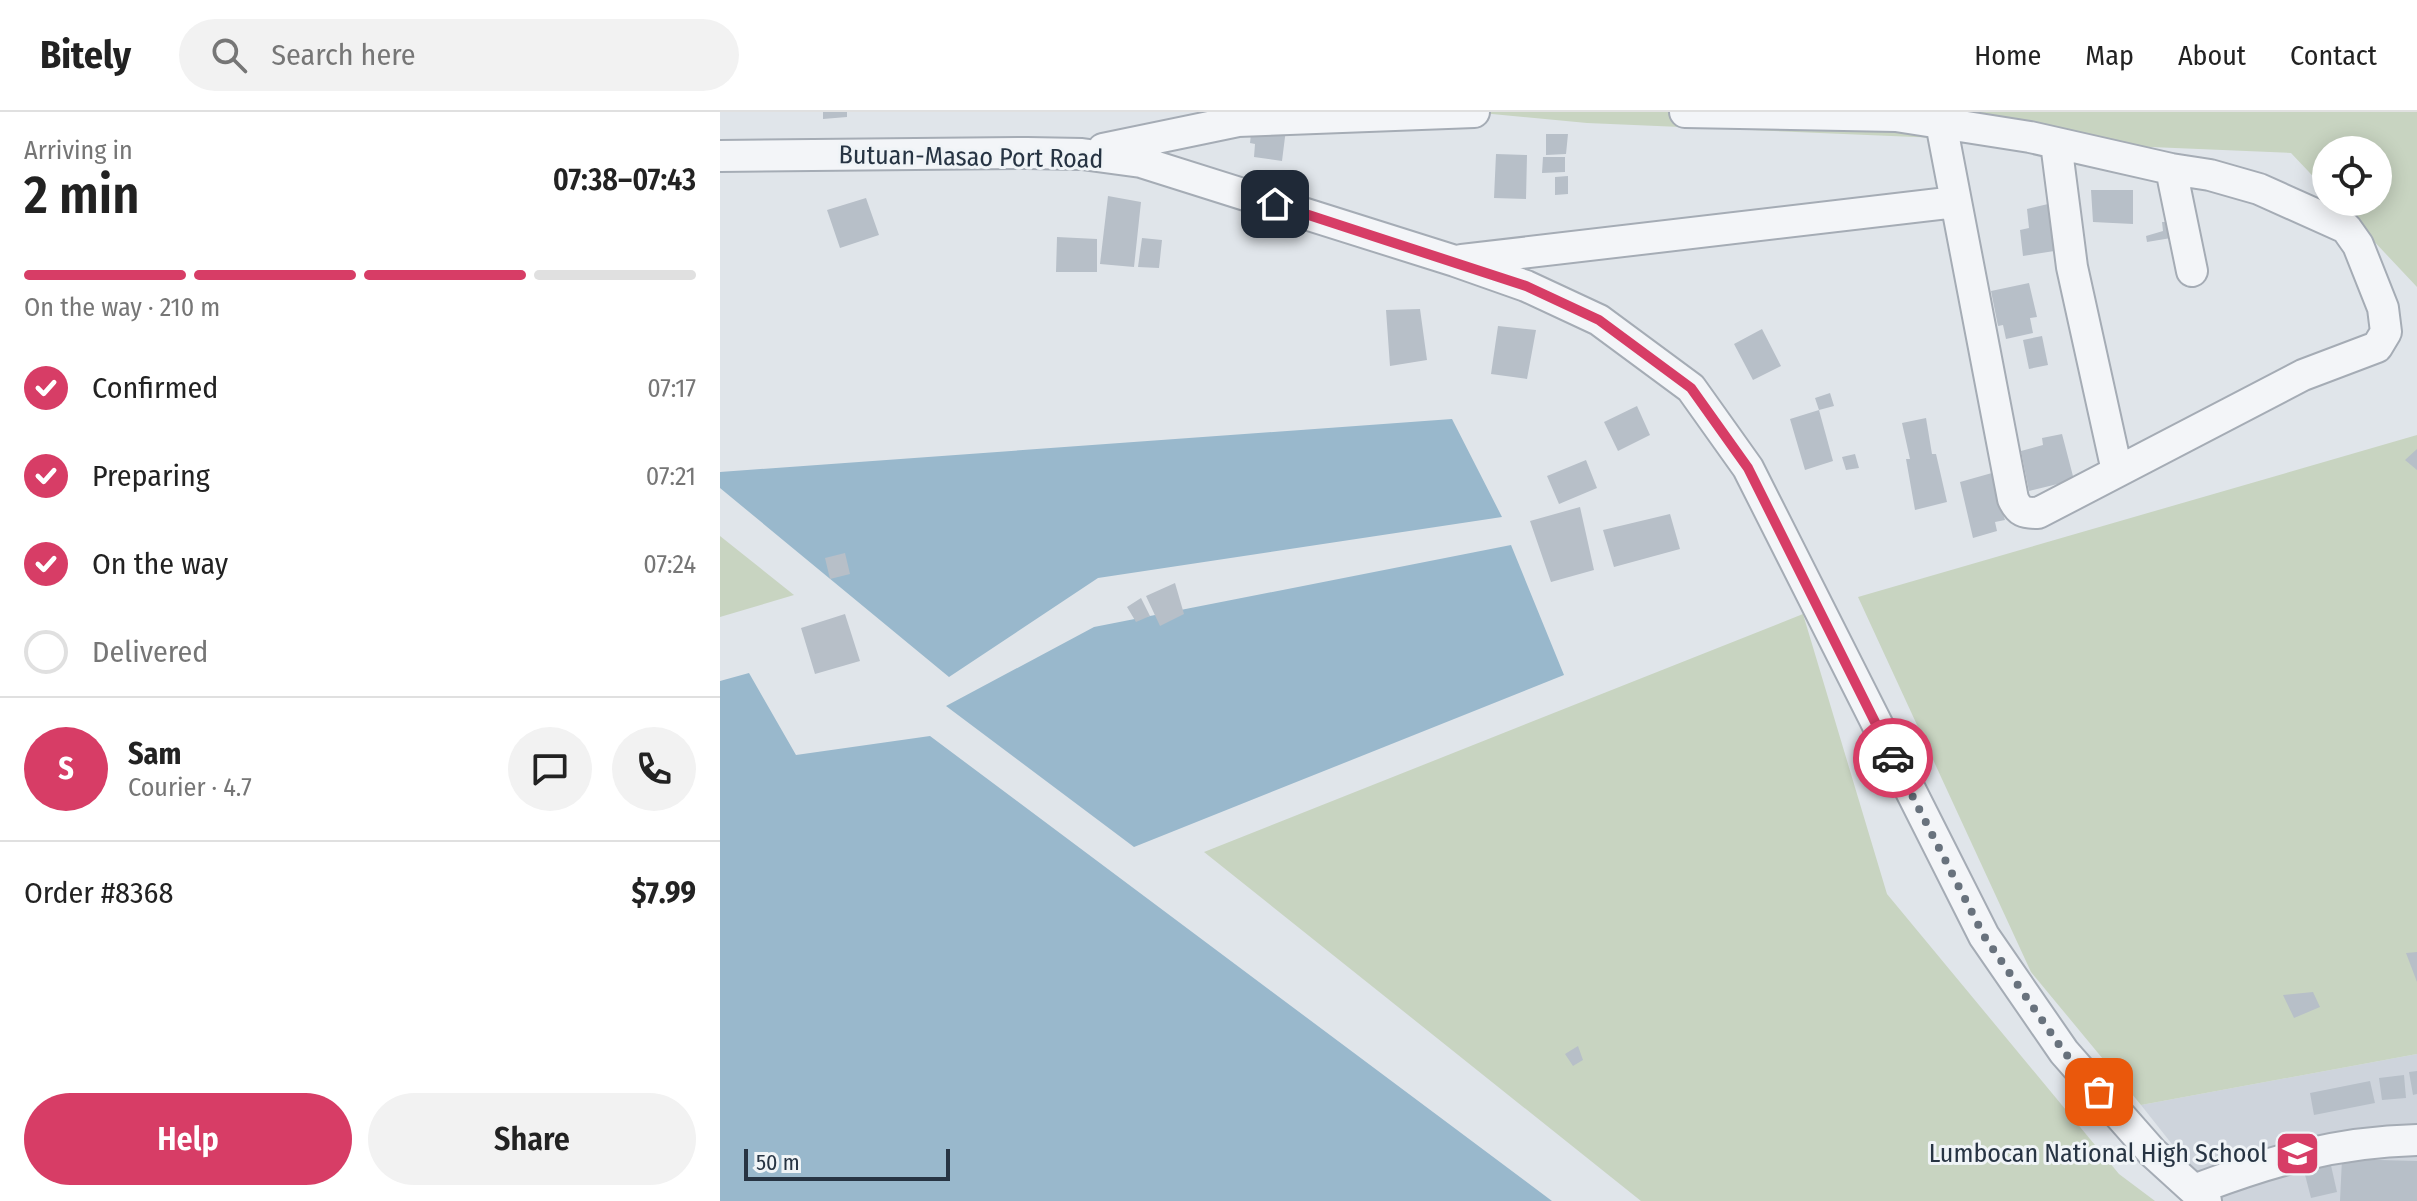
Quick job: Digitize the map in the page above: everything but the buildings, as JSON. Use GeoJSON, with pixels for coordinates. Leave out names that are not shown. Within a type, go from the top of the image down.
{"type":"FeatureCollection","features":[{"type":"Feature","properties":{"kind":"street"},"geometry":{"type":"LineString","coordinates":[[1082,154],[1238,121],[1474,112]]}},
{"type":"Feature","properties":{"kind":"street"},"geometry":{"type":"LineString","coordinates":[[1685,112],[1896,116],[1941,123],[2056,143],[2210,175],[2259,189],[2346,228],[2358,245],[2383,308],[2386,332],[2377,347],[2303,375],[2038,513],[2018,510],[2013,499],[1941,123]]}},
{"type":"Feature","properties":{"kind":"street"},"geometry":{"type":"LineString","coordinates":[[2056,143],[2072,267],[2117,471]]}},
{"type":"Feature","properties":{"kind":"street","name":"Butuan-Masao Port Road"},"geometry":{"type":"LineString","coordinates":[[720,156],[1082,154],[1141,162],[1455,261],[1526,286],[1599,320],[1691,388],[1748,468],[1984,936],[2064,1052],[2152,1152],[2200,1196]]}},
{"type":"Feature","properties":{"kind":"street"},"geometry":{"type":"LineString","coordinates":[[2171,169],[2192,271]]}},
{"type":"Feature","properties":{"kind":"street"},"geometry":{"type":"LineString","coordinates":[[1455,261],[1956,202]]}},
{"type":"Feature","properties":{"kind":"street"},"geometry":{"type":"LineString","coordinates":[[2200,1196],[2243,1172],[2303,1153],[2417,1140]]}},
{"type":"Feature","properties":{"kind":"shaded area","name":"Lumbocan National High School"},"geometry":{"type":"Polygon","coordinates":[[[2417,1054],[2417,1201],[2217,1201],[2141,1105],[2417,1054]]]}},
{"type":"Feature","properties":{"kind":"green space"},"geometry":{"type":"Polygon","coordinates":[[[1471,112],[2417,112],[2417,287],[2350,216],[2392,216],[2392,136],[2312,136],[2312,175],[2291,153],[1587,123],[1471,112]]]}},
{"type":"Feature","properties":{"kind":"green space"},"geometry":{"type":"Polygon","coordinates":[[[2417,435],[2417,1054],[2141,1105],[2031,972],[1858,597],[2417,435]]]}},
{"type":"Feature","properties":{"kind":"green space"},"geometry":{"type":"Polygon","coordinates":[[[720,536],[794,595],[720,617],[720,536]]]}},
{"type":"Feature","properties":{"kind":"green space"},"geometry":{"type":"Polygon","coordinates":[[[1803,614],[1887,894],[2119,1174],[2155,1201],[1641,1201],[1204,852],[1803,614]]]}},
{"type":"Feature","properties":{"kind":"water"},"geometry":{"type":"Polygon","coordinates":[[[1452,419],[1502,517],[1098,578],[949,677],[720,488],[720,472],[1452,419]]]}},
{"type":"Feature","properties":{"kind":"water"},"geometry":{"type":"Polygon","coordinates":[[[1511,545],[1564,675],[1134,847],[946,706],[1094,627],[1511,545]]]}},
{"type":"Feature","properties":{"kind":"water"},"geometry":{"type":"Polygon","coordinates":[[[749,673],[796,755],[930,736],[1552,1201],[720,1201],[720,681],[749,673]]]}},
{"type":"Feature","properties":{"kind":"way so far"},"geometry":{"type":"LineString","coordinates":[[1893,758],[1984,936],[2064,1052],[2099,1092]]}},
{"type":"Feature","properties":{"kind":"place","name":"Lumbocan National High School"},"geometry":{"type":"Point","coordinates":[2298,1153]}},
{"type":"Feature","properties":{"kind":"route"},"geometry":{"type":"LineString","coordinates":[[1275,204],[1526,286],[1599,320],[1691,388],[1748,468],[1893,758]]}}]}
